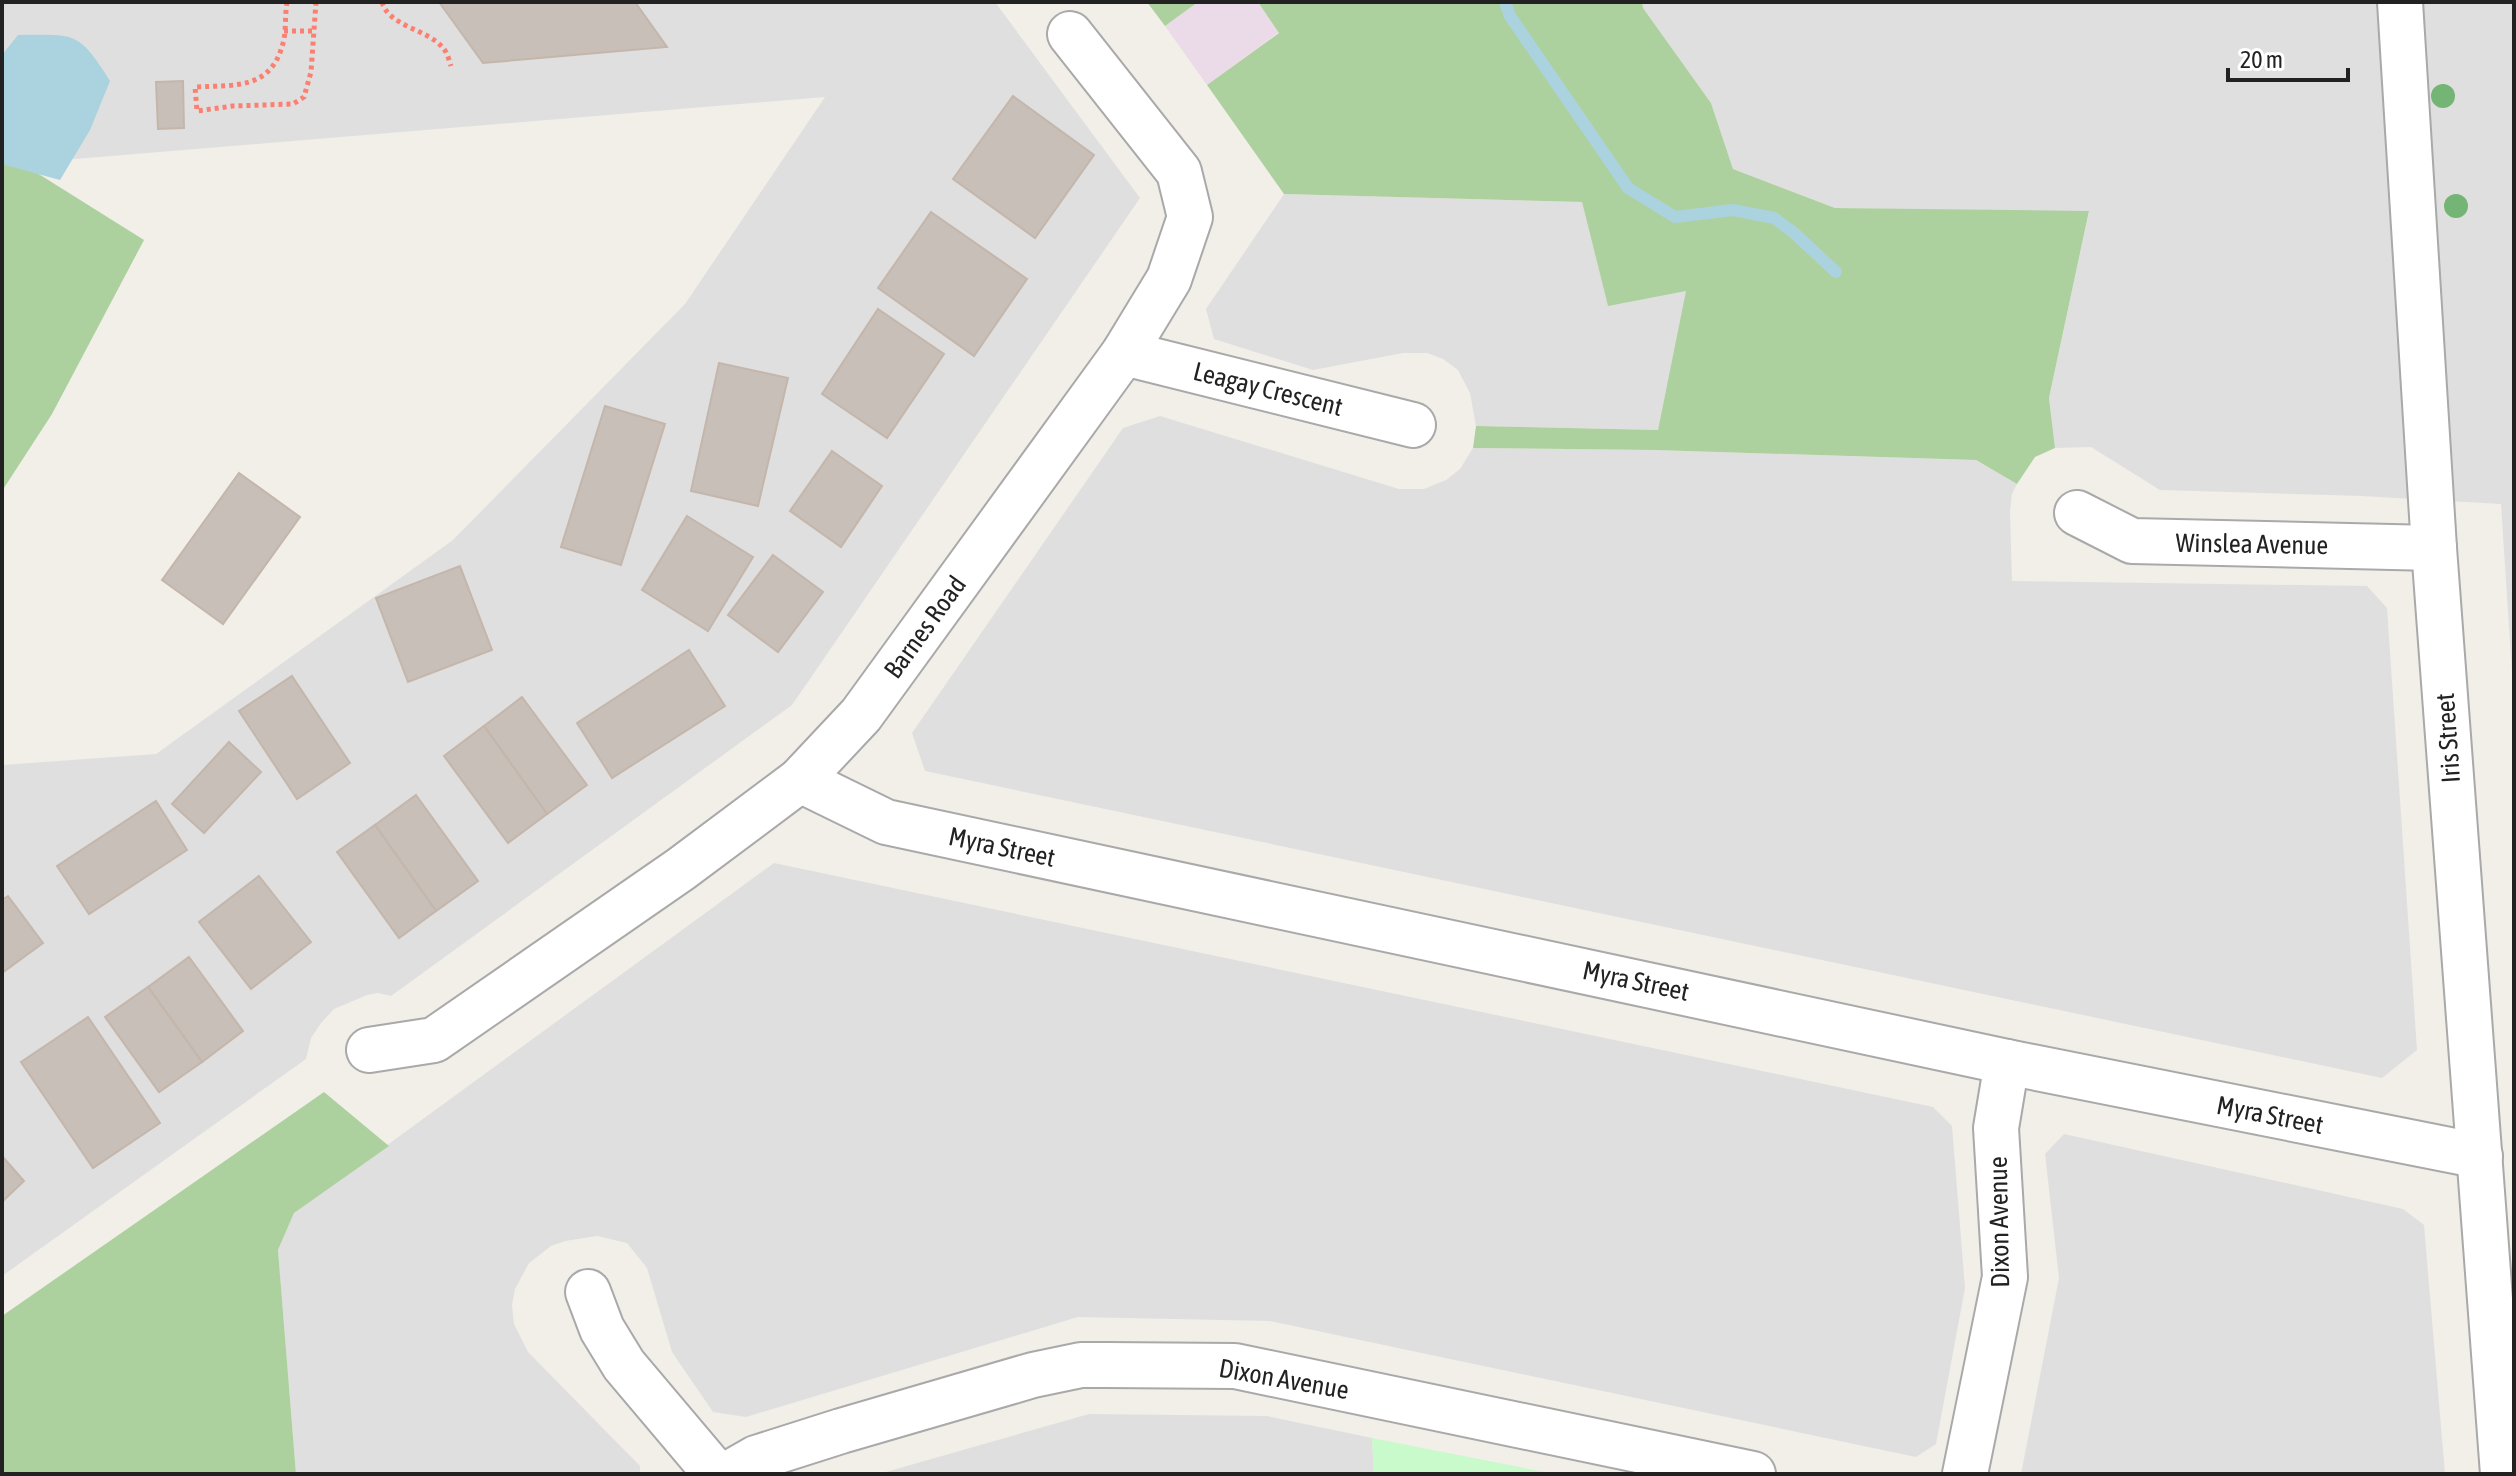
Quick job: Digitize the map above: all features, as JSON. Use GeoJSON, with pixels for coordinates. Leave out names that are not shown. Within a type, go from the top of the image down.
{"type":"FeatureCollection","features":[{"type":"Feature","properties":{"kind":"street","name":"Iris Street"},"geometry":{"type":"LineString","coordinates":[[2400,2],[2434,548],[2480,1156],[2506,1430],[2503,1474]]}},
{"type":"Feature","properties":{"kind":"street","name":"Barnes Road"},"geometry":{"type":"LineString","coordinates":[[369,1050],[434,1040],[681,869],[800,780],[861,715],[1124,353],[1169,279],[1190,217],[1179,172],[1070,34]]}},
{"type":"Feature","properties":{"kind":"street","name":"Leagay Crescent"},"geometry":{"type":"LineString","coordinates":[[1124,353],[1413,425]]}},
{"type":"Feature","properties":{"kind":"street","name":"Winslea Avenue"},"geometry":{"type":"LineString","coordinates":[[2077,513],[2132,541],[2434,548]]}},
{"type":"Feature","properties":{"kind":"street","name":"Myra Street"},"geometry":{"type":"LineString","coordinates":[[800,780],[886,822],[2007,1062],[2480,1156]]}},
{"type":"Feature","properties":{"kind":"street","name":"Dixon Avenue"},"geometry":{"type":"LineString","coordinates":[[1965,1474],[2005,1277],[1996,1128],[2007,1062]]}},
{"type":"Feature","properties":{"kind":"street"},"geometry":{"type":"LineString","coordinates":[[588,1292],[602,1329],[624,1365],[716,1474]]}},
{"type":"Feature","properties":{"kind":"street","name":"Dixon Avenue"},"geometry":{"type":"LineString","coordinates":[[728,1474],[756,1458],[841,1431],[1033,1375],[1081,1365],[1235,1366],[1753,1474]]}},
{"type":"Feature","properties":{"kind":"path"},"geometry":{"type":"LineString","coordinates":[[287,2],[278,59],[267,75],[241,84],[195,87],[197,111],[293,104],[304,97],[311,72],[316,2]]}},
{"type":"Feature","properties":{"kind":"path"},"geometry":{"type":"LineString","coordinates":[[382,2],[384,8],[402,23],[444,48],[451,66]]}},
{"type":"Feature","properties":{"kind":"path"},"geometry":{"type":"LineString","coordinates":[[284,31],[315,31]]}},
{"type":"Feature","properties":{"kind":"shaded area"},"geometry":{"type":"Polygon","coordinates":[[[2,2],[995,2],[1140,198],[792,705],[391,996],[378,993],[367,995],[334,1009],[311,1038],[306,1059],[2,1276],[2,765],[156,754],[453,540],[685,304],[825,97],[2,165],[2,2]]]}},
{"type":"Feature","properties":{"kind":"shaded area"},"geometry":{"type":"Polygon","coordinates":[[[1198,2],[1258,2],[1279,32],[1207,85],[1165,26],[1198,2]]]}},
{"type":"Feature","properties":{"kind":"shaded area"},"geometry":{"type":"Polygon","coordinates":[[[1642,2],[2514,2],[2514,704],[2501,504],[2160,490],[2091,447],[2055,448],[2049,398],[2089,212],[1835,208],[1733,169],[1711,103],[1643,8],[1642,2]]]}},
{"type":"Feature","properties":{"kind":"shaded area"},"geometry":{"type":"Polygon","coordinates":[[[1284,194],[1582,202],[1608,305],[1687,290],[1658,430],[1476,426],[1470,393],[1458,370],[1443,359],[1427,353],[1403,353],[1313,370],[1214,339],[1206,309],[1284,194]]]}},
{"type":"Feature","properties":{"kind":"shaded area"},"geometry":{"type":"Polygon","coordinates":[[[1160,416],[1399,489],[1424,489],[1446,480],[1460,469],[1473,448],[1976,460],[2017,484],[2010,511],[2012,581],[2367,586],[2387,608],[2417,1050],[2382,1078],[925,771],[912,733],[1123,428],[1160,416]]]}},
{"type":"Feature","properties":{"kind":"shaded area"},"geometry":{"type":"Polygon","coordinates":[[[774,863],[1933,1107],[1952,1126],[1965,1288],[1936,1444],[1916,1457],[1270,1321],[1078,1317],[746,1417],[713,1412],[672,1352],[647,1268],[627,1243],[597,1236],[551,1246],[529,1263],[515,1289],[512,1305],[514,1324],[528,1352],[640,1466],[640,1474],[296,1474],[278,1250],[294,1213],[774,863]]]}},
{"type":"Feature","properties":{"kind":"shaded area"},"geometry":{"type":"Polygon","coordinates":[[[2064,1134],[2403,1209],[2424,1225],[2445,1474],[2021,1474],[2059,1278],[2045,1154],[2064,1134]]]}},
{"type":"Feature","properties":{"kind":"shaded area"},"geometry":{"type":"Polygon","coordinates":[[[1089,1414],[1267,1416],[1372,1438],[1374,1474],[879,1474],[1089,1414]]]}},
{"type":"Feature","properties":{"kind":"green space"},"geometry":{"type":"Polygon","coordinates":[[[1147,2],[1198,2],[1165,26],[1147,2]]]}},
{"type":"Feature","properties":{"kind":"green space"},"geometry":{"type":"Polygon","coordinates":[[[1258,2],[1642,2],[1643,8],[1711,103],[1733,169],[1835,208],[2089,211],[2049,398],[2055,448],[2035,457],[2017,484],[1976,460],[1473,448],[1476,426],[1658,430],[1686,291],[1608,306],[1582,202],[1284,194],[1207,85],[1279,33],[1258,2]]]}},
{"type":"Feature","properties":{"kind":"green space"},"geometry":{"type":"Polygon","coordinates":[[[2,151],[144,240],[52,414],[2,491],[2,151]]]}},
{"type":"Feature","properties":{"kind":"green space"},"geometry":{"type":"Polygon","coordinates":[[[324,1092],[389,1146],[294,1213],[278,1250],[296,1474],[2,1474],[2,1316],[324,1092]]]}},
{"type":"Feature","properties":{"kind":"green space"},"geometry":{"type":"Polygon","coordinates":[[[1372,1438],[1555,1474],[1374,1474],[1372,1438]]]}},
{"type":"Feature","properties":{"kind":"water"},"geometry":{"type":"Polygon","coordinates":[[[18,35],[52,35],[73,39],[90,52],[110,81],[90,130],[60,180],[5,165],[2,159],[2,55],[18,35]]]}},
{"type":"Feature","properties":{"kind":"building"},"geometry":{"type":"Polygon","coordinates":[[[439,2],[635,2],[667,47],[483,63],[439,2]]]}},
{"type":"Feature","properties":{"kind":"building"},"geometry":{"type":"Polygon","coordinates":[[[183,81],[184,128],[158,129],[156,82],[183,81]]]}},
{"type":"Feature","properties":{"kind":"building"},"geometry":{"type":"Polygon","coordinates":[[[1013,96],[1094,155],[1035,238],[953,179],[1013,96]]]}},
{"type":"Feature","properties":{"kind":"building"},"geometry":{"type":"Polygon","coordinates":[[[931,212],[1027,279],[974,356],[878,288],[931,212]]]}},
{"type":"Feature","properties":{"kind":"building"},"geometry":{"type":"Polygon","coordinates":[[[878,309],[944,354],[887,438],[822,394],[878,309]]]}},
{"type":"Feature","properties":{"kind":"building"},"geometry":{"type":"Polygon","coordinates":[[[719,363],[788,378],[758,506],[691,491],[719,363]]]}},
{"type":"Feature","properties":{"kind":"building"},"geometry":{"type":"Polygon","coordinates":[[[605,406],[665,424],[621,565],[561,547],[605,406]]]}},
{"type":"Feature","properties":{"kind":"building"},"geometry":{"type":"Polygon","coordinates":[[[832,451],[882,486],[841,547],[790,511],[832,451]]]}},
{"type":"Feature","properties":{"kind":"building"},"geometry":{"type":"Polygon","coordinates":[[[239,473],[300,517],[223,624],[162,580],[239,473]]]}},
{"type":"Feature","properties":{"kind":"building"},"geometry":{"type":"Polygon","coordinates":[[[687,516],[753,557],[708,631],[642,590],[687,516]]]}},
{"type":"Feature","properties":{"kind":"building"},"geometry":{"type":"Polygon","coordinates":[[[773,555],[823,592],[778,652],[728,615],[773,555]]]}},
{"type":"Feature","properties":{"kind":"building"},"geometry":{"type":"Polygon","coordinates":[[[460,566],[492,650],[408,682],[376,598],[460,566]]]}},
{"type":"Feature","properties":{"kind":"building"},"geometry":{"type":"Polygon","coordinates":[[[689,650],[725,706],[612,778],[577,723],[689,650]]]}},
{"type":"Feature","properties":{"kind":"building"},"geometry":{"type":"Polygon","coordinates":[[[292,676],[350,763],[297,799],[239,711],[292,676]]]}},
{"type":"Feature","properties":{"kind":"building"},"geometry":{"type":"Polygon","coordinates":[[[522,697],[587,785],[547,814],[484,726],[522,697]]]}},
{"type":"Feature","properties":{"kind":"building"},"geometry":{"type":"Polygon","coordinates":[[[484,726],[547,814],[508,843],[444,756],[484,726]]]}},
{"type":"Feature","properties":{"kind":"building"},"geometry":{"type":"Polygon","coordinates":[[[229,742],[261,772],[204,833],[172,804],[229,742]]]}},
{"type":"Feature","properties":{"kind":"building"},"geometry":{"type":"Polygon","coordinates":[[[416,795],[478,881],[436,911],[375,825],[416,795]]]}},
{"type":"Feature","properties":{"kind":"building"},"geometry":{"type":"Polygon","coordinates":[[[156,801],[187,850],[89,914],[57,866],[156,801]]]}},
{"type":"Feature","properties":{"kind":"building"},"geometry":{"type":"Polygon","coordinates":[[[375,825],[436,911],[399,938],[337,852],[375,825]]]}},
{"type":"Feature","properties":{"kind":"building"},"geometry":{"type":"Polygon","coordinates":[[[259,876],[311,942],[251,989],[199,922],[259,876]]]}},
{"type":"Feature","properties":{"kind":"building"},"geometry":{"type":"Polygon","coordinates":[[[8,896],[43,943],[2,973],[2,900],[8,896]]]}},
{"type":"Feature","properties":{"kind":"building"},"geometry":{"type":"Polygon","coordinates":[[[189,957],[243,1031],[202,1062],[148,987],[189,957]]]}},
{"type":"Feature","properties":{"kind":"building"},"geometry":{"type":"Polygon","coordinates":[[[148,987],[202,1062],[159,1092],[105,1017],[148,987]]]}},
{"type":"Feature","properties":{"kind":"building"},"geometry":{"type":"Polygon","coordinates":[[[88,1017],[160,1123],[93,1168],[21,1062],[88,1017]]]}},
{"type":"Feature","properties":{"kind":"building"},"geometry":{"type":"Polygon","coordinates":[[[2,1156],[24,1181],[2,1202],[2,1156]]]}},
{"type":"Feature","properties":{"kind":"waterway"},"geometry":{"type":"LineString","coordinates":[[1505,2],[1510,16],[1628,188],[1675,217],[1733,210],[1774,218],[1836,272]]}}]}
